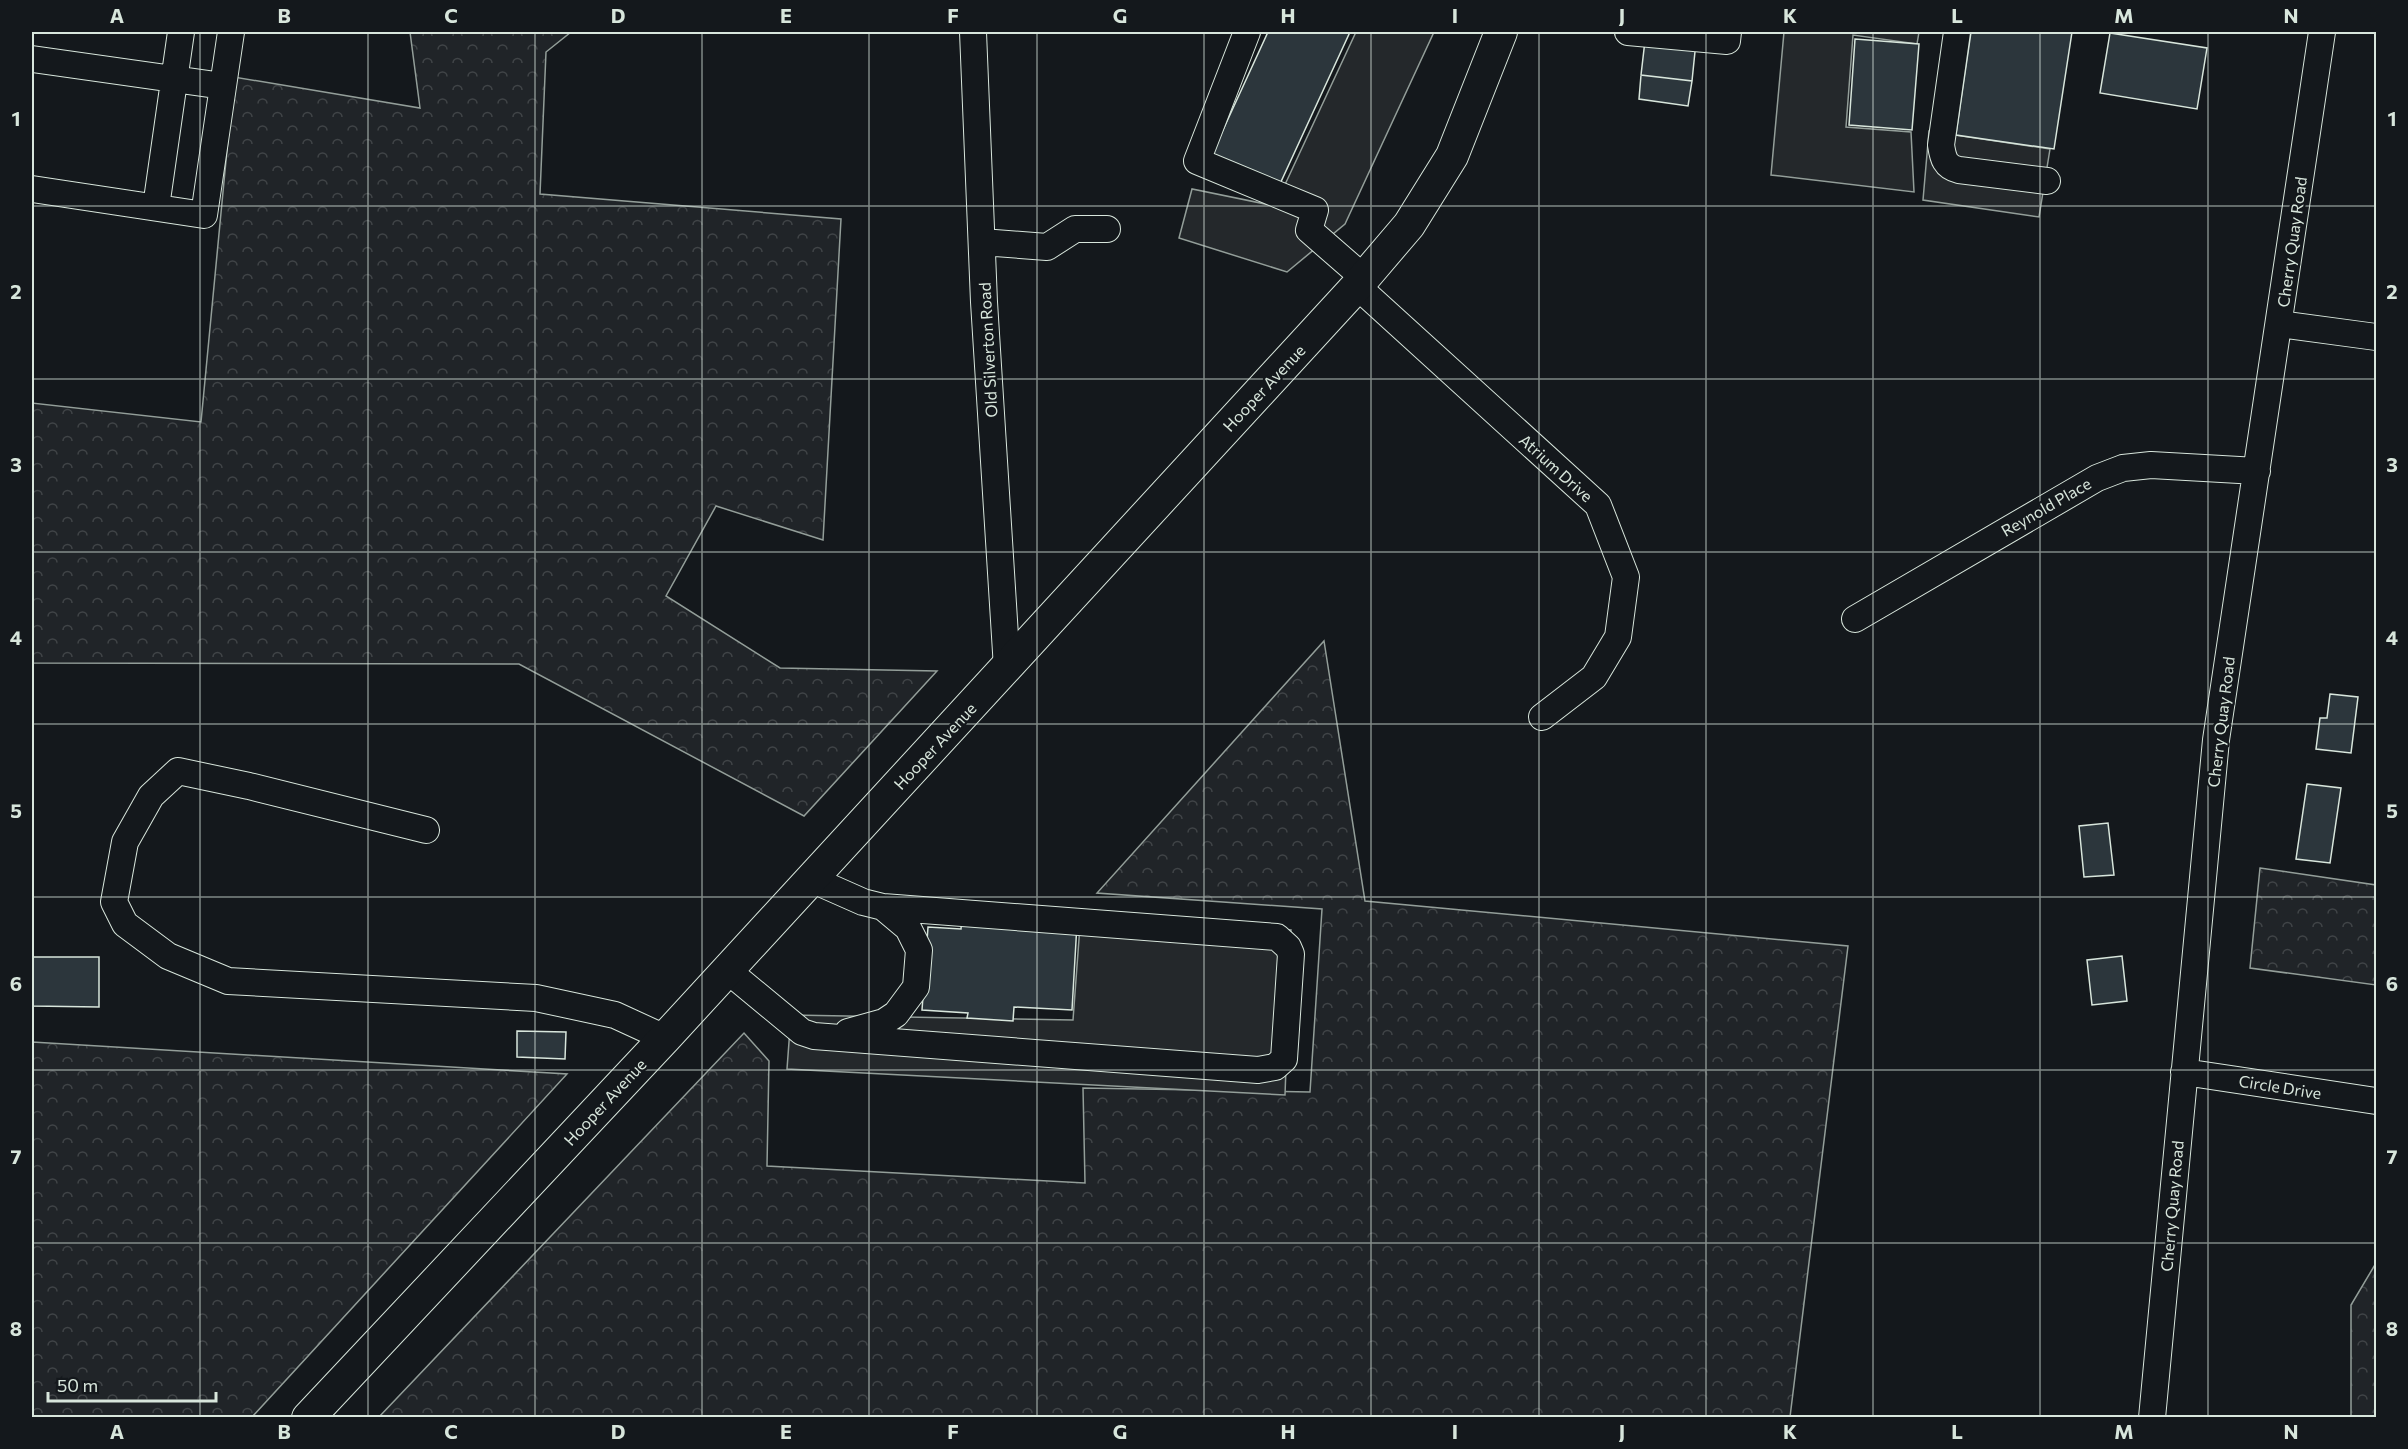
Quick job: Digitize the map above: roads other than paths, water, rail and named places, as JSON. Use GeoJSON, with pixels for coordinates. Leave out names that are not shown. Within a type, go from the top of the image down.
{"type":"FeatureCollection","features":[{"type":"Feature","properties":{"kind":"main road","name":"Hooper Avenue"},"geometry":{"type":"LineString","coordinates":[[308,1418],[665,1038],[1361,282],[1409,225],[1452,156],[1499,32]]}},
{"type":"Feature","properties":{"kind":"street"},"geometry":{"type":"LineString","coordinates":[[156,207],[181,32]]}},
{"type":"Feature","properties":{"kind":"street"},"geometry":{"type":"LineString","coordinates":[[32,189],[204,215],[231,32]]}},
{"type":"Feature","properties":{"kind":"street","name":"Old Silverton Road"},"geometry":{"type":"LineString","coordinates":[[973,32],[982,242],[1007,668]]}},
{"type":"Feature","properties":{"kind":"street","name":"Atrium Drive"},"geometry":{"type":"LineString","coordinates":[[1247,32],[1197,161],[1315,210],[1309,230],[1361,282],[1598,505],[1626,577],[1618,637],[1594,677],[1542,717]]}},
{"type":"Feature","properties":{"kind":"street"},"geometry":{"type":"LineString","coordinates":[[1628,32],[1727,41],[1728,32]]}},
{"type":"Feature","properties":{"kind":"street"},"geometry":{"type":"LineString","coordinates":[[1957,32],[1941,145],[1946,163],[1951,168],[1959,170],[2047,181]]}},
{"type":"Feature","properties":{"kind":"street","name":"Cherry Quay Road"},"geometry":{"type":"LineString","coordinates":[[2152,1418],[2216,740],[2322,32]]}},
{"type":"Feature","properties":{"kind":"street"},"geometry":{"type":"LineString","coordinates":[[32,59],[223,86]]}},
{"type":"Feature","properties":{"kind":"street"},"geometry":{"type":"LineString","coordinates":[[982,242],[1047,247],[1075,230],[1107,230]]}},
{"type":"Feature","properties":{"kind":"street"},"geometry":{"type":"LineString","coordinates":[[2280,324],[2376,337]]}},
{"type":"Feature","properties":{"kind":"street","name":"Reynold Place"},"geometry":{"type":"LineString","coordinates":[[1855,619],[2097,478],[2114,471],[2151,465],[2257,471]]}},
{"type":"Feature","properties":{"kind":"street"},"geometry":{"type":"LineString","coordinates":[[426,830],[249,786],[178,771],[151,796],[125,842],[114,902],[125,924],[168,956],[228,981],[536,998],[615,1015],[665,1038]]}},
{"type":"Feature","properties":{"kind":"street"},"geometry":{"type":"LineString","coordinates":[[728,970],[802,1032],[814,1036],[1258,1070],[1275,1067],[1284,1059],[1291,954],[1288,947],[1277,937],[884,908],[863,902],[811,879]]}},
{"type":"Feature","properties":{"kind":"street"},"geometry":{"type":"LineString","coordinates":[[814,1036],[853,1032],[884,1022],[896,1014],[916,987],[919,950],[908,928],[884,908]]}},
{"type":"Feature","properties":{"kind":"street","name":"Circle Drive"},"geometry":{"type":"LineString","coordinates":[[2184,1072],[2376,1101]]}}]}
